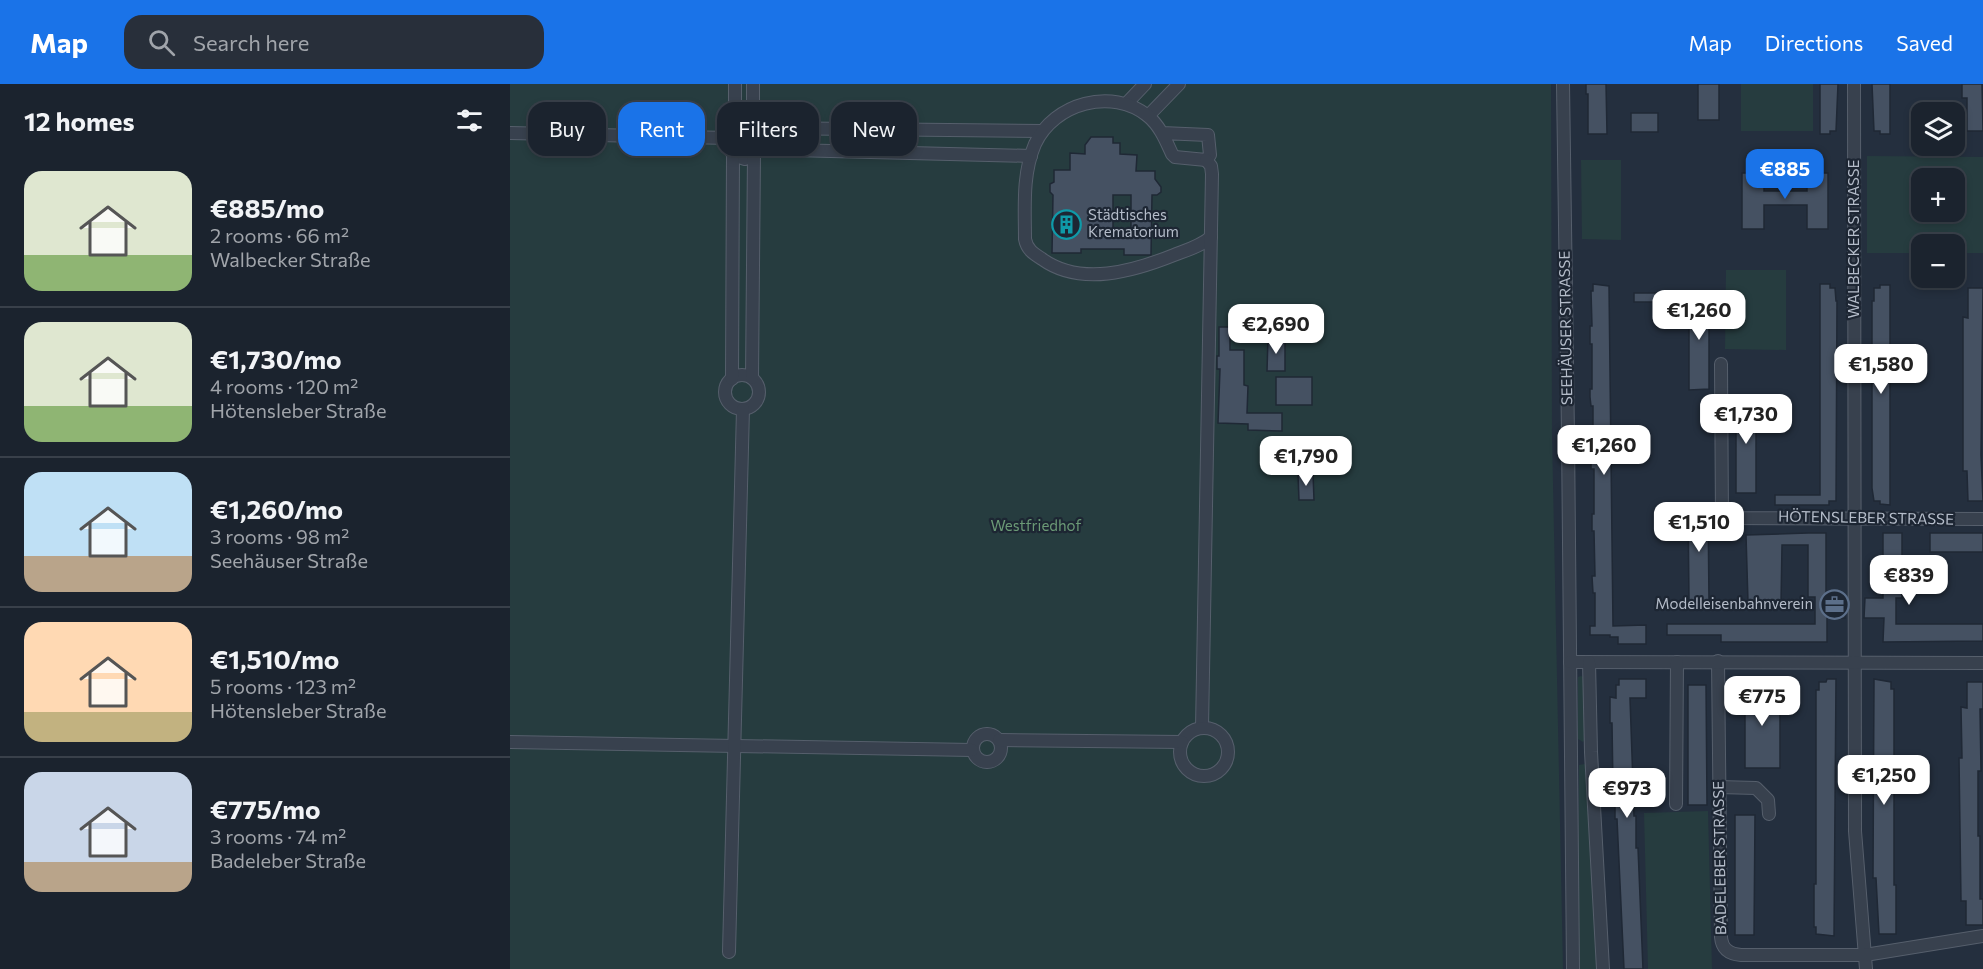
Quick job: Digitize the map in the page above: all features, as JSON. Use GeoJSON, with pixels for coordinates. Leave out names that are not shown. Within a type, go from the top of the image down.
{"type":"FeatureCollection","features":[{"type":"Feature","properties":{"kind":"street"},"geometry":{"type":"LineString","coordinates":[[735,84],[735,102]]}},
{"type":"Feature","properties":{"kind":"street"},"geometry":{"type":"LineString","coordinates":[[753,84],[754,102]]}},
{"type":"Feature","properties":{"kind":"street"},"geometry":{"type":"LineString","coordinates":[[1125,104],[1145,84]]}},
{"type":"Feature","properties":{"kind":"street"},"geometry":{"type":"LineString","coordinates":[[1148,116],[1179,84]]}},
{"type":"Feature","properties":{"kind":"street","name":"SEEHÄUSER STRASSE"},"geometry":{"type":"LineString","coordinates":[[1563,84],[1573,969]]}},
{"type":"Feature","properties":{"kind":"street","name":"WALBECKER STRASSE"},"geometry":{"type":"LineString","coordinates":[[1854,84],[1855,831],[1866,969]]}},
{"type":"Feature","properties":{"kind":"street"},"geometry":{"type":"LineString","coordinates":[[1202,728],[1211,237],[1212,168],[1206,160],[1175,157],[1162,133],[1148,116],[1125,104],[1103,101],[1081,105],[1060,115],[1042,131],[1026,174],[1025,242],[1031,252],[1055,268],[1095,275],[1140,269],[1201,244],[1211,237]]}},
{"type":"Feature","properties":{"kind":"street"},"geometry":{"type":"LineString","coordinates":[[819,126],[1042,131]]}},
{"type":"Feature","properties":{"kind":"street"},"geometry":{"type":"LineString","coordinates":[[510,133],[717,138]]}},
{"type":"Feature","properties":{"kind":"street"},"geometry":{"type":"LineString","coordinates":[[1162,133],[1208,135],[1210,155],[1206,160]]}},
{"type":"Feature","properties":{"kind":"street"},"geometry":{"type":"LineString","coordinates":[[819,153],[1031,156]]}},
{"type":"Feature","properties":{"kind":"street"},"geometry":{"type":"LineString","coordinates":[[732,379],[733,156]]}},
{"type":"Feature","properties":{"kind":"street"},"geometry":{"type":"LineString","coordinates":[[752,378],[755,156]]}},
{"type":"Feature","properties":{"kind":"street","name":"HÖTENSLEBER STRASSE"},"geometry":{"type":"LineString","coordinates":[[1721,364],[1722,518],[1983,519]]}},
{"type":"Feature","properties":{"kind":"street"},"geometry":{"type":"LineString","coordinates":[[743,375],[752,378],[759,387],[758,398],[753,405],[742,409],[733,406],[725,395],[727,384],[732,379],[743,375]]}},
{"type":"Feature","properties":{"kind":"street"},"geometry":{"type":"LineString","coordinates":[[729,952],[742,409]]}},
{"type":"Feature","properties":{"kind":"street","name":"BADELEBER STRASSE"},"geometry":{"type":"LineString","coordinates":[[1718,661],[1720,937],[1724,948],[1729,953],[1741,955],[1865,955]]}},
{"type":"Feature","properties":{"kind":"street"},"geometry":{"type":"LineString","coordinates":[[1570,662],[1983,663]]}},
{"type":"Feature","properties":{"kind":"street"},"geometry":{"type":"LineString","coordinates":[[1588,662],[1603,969]]}},
{"type":"Feature","properties":{"kind":"street"},"geometry":{"type":"LineString","coordinates":[[1676,804],[1677,662]]}},
{"type":"Feature","properties":{"kind":"street"},"geometry":{"type":"LineString","coordinates":[[1202,728],[1214,730],[1226,741],[1228,754],[1226,762],[1219,771],[1211,775],[1203,776],[1188,770],[1181,759],[1182,742],[1187,735],[1202,728]]}},
{"type":"Feature","properties":{"kind":"street"},"geometry":{"type":"LineString","coordinates":[[999,740],[1001,752],[993,761],[981,762],[974,756],[973,745],[980,736],[990,734],[999,740],[1182,742]]}},
{"type":"Feature","properties":{"kind":"street"},"geometry":{"type":"LineString","coordinates":[[510,742],[972,750]]}},
{"type":"Feature","properties":{"kind":"street"},"geometry":{"type":"LineString","coordinates":[[1571,752],[1591,752]]}},
{"type":"Feature","properties":{"kind":"street"},"geometry":{"type":"LineString","coordinates":[[1719,788],[1756,788],[1768,800],[1769,814]]}},
{"type":"Feature","properties":{"kind":"street"},"geometry":{"type":"LineString","coordinates":[[1865,955],[1983,936]]}},
{"type":"Feature","properties":{"kind":"green space","name":"Westfriedhof"},"geometry":{"type":"Polygon","coordinates":[[[510,84],[1551,84],[1552,435],[1563,969],[510,969],[510,84]]]}},
{"type":"Feature","properties":{"kind":"green space"},"geometry":{"type":"Polygon","coordinates":[[[1741,84],[1813,84],[1813,131],[1741,131],[1741,84]]]}},
{"type":"Feature","properties":{"kind":"green space"},"geometry":{"type":"Polygon","coordinates":[[[1867,156],[1983,157],[1983,253],[1965,253],[1965,234],[1911,234],[1911,253],[1867,253],[1867,156]]]}},
{"type":"Feature","properties":{"kind":"green space"},"geometry":{"type":"Polygon","coordinates":[[[1581,160],[1621,160],[1621,240],[1582,239],[1581,160]]]}},
{"type":"Feature","properties":{"kind":"green space"},"geometry":{"type":"Polygon","coordinates":[[[1726,270],[1786,270],[1786,350],[1725,349],[1726,270]]]}},
{"type":"Feature","properties":{"kind":"green space"},"geometry":{"type":"Polygon","coordinates":[[[1578,677],[1584,677],[1585,739],[1583,742],[1578,739],[1578,677]]]}},
{"type":"Feature","properties":{"kind":"green space"},"geometry":{"type":"Polygon","coordinates":[[[1585,764],[1599,969],[1578,969],[1579,765],[1585,764]]]}},
{"type":"Feature","properties":{"kind":"green space"},"geometry":{"type":"Polygon","coordinates":[[[1708,811],[1712,969],[1648,969],[1644,813],[1708,811]]]}},
{"type":"Feature","properties":{"kind":"building"},"geometry":{"type":"Polygon","coordinates":[[[1586,84],[1606,84],[1607,134],[1588,134],[1586,84]]]}},
{"type":"Feature","properties":{"kind":"building"},"geometry":{"type":"Polygon","coordinates":[[[1698,84],[1719,84],[1719,120],[1698,120],[1698,84]]]}},
{"type":"Feature","properties":{"kind":"building"},"geometry":{"type":"Polygon","coordinates":[[[1820,84],[1838,84],[1836,131],[1830,131],[1830,134],[1820,134],[1820,84]]]}},
{"type":"Feature","properties":{"kind":"building"},"geometry":{"type":"Polygon","coordinates":[[[1872,84],[1890,84],[1890,134],[1880,134],[1880,131],[1874,131],[1872,84]]]}},
{"type":"Feature","properties":{"kind":"building"},"geometry":{"type":"Polygon","coordinates":[[[1962,84],[1982,84],[1983,131],[1967,131],[1967,98],[1962,98],[1962,84]]]}},
{"type":"Feature","properties":{"kind":"building"},"geometry":{"type":"Polygon","coordinates":[[[1631,113],[1658,113],[1658,132],[1631,132],[1631,113]]]}},
{"type":"Feature","properties":{"kind":"building"},"geometry":{"type":"Polygon","coordinates":[[[1091,137],[1113,137],[1113,143],[1120,143],[1120,154],[1137,155],[1136,171],[1155,171],[1155,179],[1161,187],[1161,192],[1152,195],[1151,255],[1124,255],[1124,249],[1081,249],[1081,253],[1052,253],[1053,195],[1050,192],[1050,184],[1054,182],[1054,170],[1070,170],[1070,153],[1085,154],[1085,145],[1091,137]],[[1113,195],[1113,236],[1131,236],[1131,195],[1113,195]]]}},
{"type":"Feature","properties":{"kind":"building"},"geometry":{"type":"Polygon","coordinates":[[[1742,173],[1764,173],[1764,191],[1807,191],[1807,173],[1828,173],[1828,229],[1807,229],[1807,205],[1764,205],[1764,229],[1742,229],[1742,173]]]}},
{"type":"Feature","properties":{"kind":"building"},"geometry":{"type":"Polygon","coordinates":[[[1593,284],[1609,286],[1613,626],[1646,625],[1646,644],[1618,644],[1618,637],[1590,635],[1590,626],[1595,626],[1595,593],[1593,593],[1592,576],[1595,576],[1594,531],[1592,531],[1594,469],[1591,469],[1593,406],[1591,406],[1590,397],[1592,344],[1590,344],[1590,326],[1592,326],[1591,291],[1593,291],[1593,284]]]}},
{"type":"Feature","properties":{"kind":"building"},"geometry":{"type":"Polygon","coordinates":[[[1820,284],[1830,284],[1830,288],[1835,288],[1837,301],[1836,501],[1829,501],[1829,505],[1775,505],[1775,495],[1820,495],[1820,284]]]}},
{"type":"Feature","properties":{"kind":"building"},"geometry":{"type":"Polygon","coordinates":[[[1880,285],[1890,285],[1890,505],[1874,501],[1872,488],[1872,301],[1874,301],[1874,288],[1880,288],[1880,285]]]}},
{"type":"Feature","properties":{"kind":"building"},"geometry":{"type":"Polygon","coordinates":[[[1968,288],[1983,288],[1981,455],[1983,501],[1968,501],[1967,471],[1963,471],[1963,317],[1968,318],[1968,288]]]}},
{"type":"Feature","properties":{"kind":"building"},"geometry":{"type":"Polygon","coordinates":[[[1689,292],[1709,292],[1709,389],[1689,390],[1689,292]]]}},
{"type":"Feature","properties":{"kind":"building"},"geometry":{"type":"Polygon","coordinates":[[[1634,293],[1656,293],[1656,302],[1634,302],[1634,293]]]}},
{"type":"Feature","properties":{"kind":"building"},"geometry":{"type":"Polygon","coordinates":[[[1219,327],[1230,327],[1230,350],[1244,350],[1244,385],[1248,386],[1247,413],[1282,413],[1282,431],[1248,430],[1248,424],[1218,423],[1219,327]]]}},
{"type":"Feature","properties":{"kind":"building"},"geometry":{"type":"Polygon","coordinates":[[[1268,338],[1285,338],[1285,371],[1267,371],[1268,338]]]}},
{"type":"Feature","properties":{"kind":"building"},"geometry":{"type":"Polygon","coordinates":[[[1276,377],[1312,377],[1312,405],[1276,405],[1276,377]]]}},
{"type":"Feature","properties":{"kind":"building"},"geometry":{"type":"Polygon","coordinates":[[[1736,397],[1756,397],[1756,493],[1736,493],[1736,397]]]}},
{"type":"Feature","properties":{"kind":"building"},"geometry":{"type":"Polygon","coordinates":[[[1290,454],[1290,467],[1269,468],[1268,456],[1290,454]]]}},
{"type":"Feature","properties":{"kind":"building"},"geometry":{"type":"Polygon","coordinates":[[[1313,474],[1314,500],[1299,500],[1298,475],[1313,474]]]}},
{"type":"Feature","properties":{"kind":"building"},"geometry":{"type":"Polygon","coordinates":[[[1688,505],[1708,505],[1709,601],[1689,601],[1688,505]]]}},
{"type":"Feature","properties":{"kind":"building"},"geometry":{"type":"Polygon","coordinates":[[[1826,533],[1826,597],[1845,597],[1845,618],[1827,618],[1827,642],[1721,642],[1721,635],[1667,635],[1667,624],[1815,624],[1815,597],[1808,597],[1808,545],[1782,545],[1781,603],[1748,602],[1746,535],[1826,533]]]}},
{"type":"Feature","properties":{"kind":"building"},"geometry":{"type":"Polygon","coordinates":[[[1883,533],[1902,533],[1902,598],[1896,598],[1896,624],[1983,624],[1983,641],[1883,642],[1884,618],[1864,618],[1865,598],[1883,598],[1883,533]]]}},
{"type":"Feature","properties":{"kind":"building"},"geometry":{"type":"Polygon","coordinates":[[[1930,533],[1983,533],[1983,552],[1930,552],[1930,533]]]}},
{"type":"Feature","properties":{"kind":"building"},"geometry":{"type":"Polygon","coordinates":[[[1619,679],[1646,679],[1646,698],[1630,698],[1643,969],[1624,969],[1617,819],[1615,819],[1615,787],[1613,787],[1612,723],[1610,723],[1610,697],[1616,698],[1616,685],[1619,685],[1619,679]]]}},
{"type":"Feature","properties":{"kind":"building"},"geometry":{"type":"Polygon","coordinates":[[[1827,679],[1836,679],[1834,936],[1816,934],[1816,927],[1814,927],[1816,690],[1819,690],[1819,682],[1826,682],[1827,679]]]}},
{"type":"Feature","properties":{"kind":"building"},"geometry":{"type":"Polygon","coordinates":[[[1874,679],[1891,682],[1891,689],[1894,689],[1896,934],[1879,934],[1876,878],[1873,878],[1874,679]]]}},
{"type":"Feature","properties":{"kind":"building"},"geometry":{"type":"Polygon","coordinates":[[[1967,682],[1983,682],[1983,709],[1980,709],[1981,771],[1978,771],[1978,836],[1980,836],[1980,899],[1983,899],[1983,925],[1966,925],[1966,901],[1961,901],[1959,758],[1962,758],[1961,707],[1967,708],[1967,682]]]}},
{"type":"Feature","properties":{"kind":"building"},"geometry":{"type":"Polygon","coordinates":[[[1688,685],[1706,685],[1707,805],[1688,805],[1688,685]]]}},
{"type":"Feature","properties":{"kind":"building"},"geometry":{"type":"Polygon","coordinates":[[[1745,686],[1780,686],[1780,768],[1745,768],[1745,686]]]}},
{"type":"Feature","properties":{"kind":"building"},"geometry":{"type":"Polygon","coordinates":[[[1735,815],[1755,815],[1754,935],[1735,935],[1735,815]]]}},
{"type":"Feature","properties":{"kind":"place","name":"Städtisches Krematorium"},"geometry":{"type":"Point","coordinates":[1067,224]}},
{"type":"Feature","properties":{"kind":"place","name":"Modelleisenbahnverein"},"geometry":{"type":"Point","coordinates":[1834,604]}}]}
